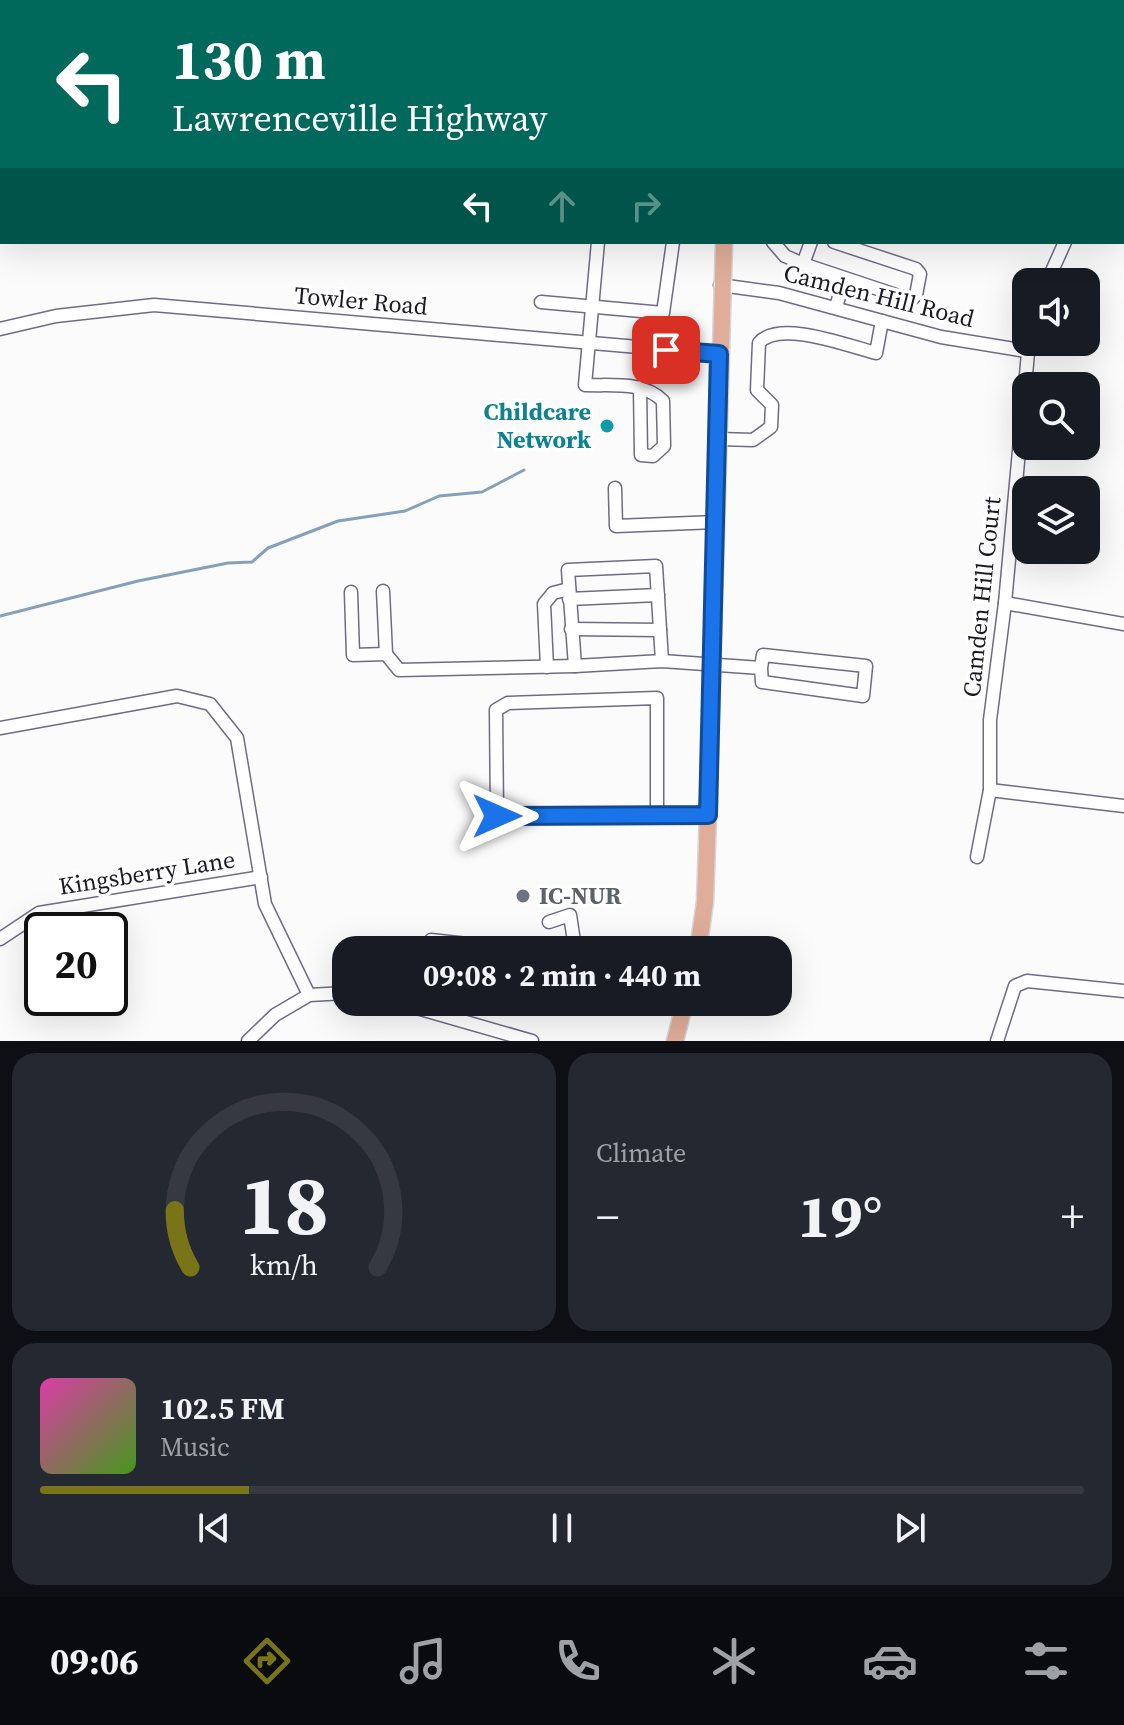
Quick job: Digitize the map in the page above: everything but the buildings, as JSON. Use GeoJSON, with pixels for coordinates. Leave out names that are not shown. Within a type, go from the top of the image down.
{"type":"FeatureCollection","features":[{"type":"Feature","properties":{"kind":"main road"},"geometry":{"type":"LineString","coordinates":[[700,936],[705,902],[708,815],[719,439],[720,285],[724,244]]}},
{"type":"Feature","properties":{"kind":"main road"},"geometry":{"type":"LineString","coordinates":[[675,1041],[681,1016]]}},
{"type":"Feature","properties":{"kind":"street"},"geometry":{"type":"LineString","coordinates":[[598,244],[585,385],[640,387],[650,388],[663,401],[664,446],[653,456],[641,455],[640,387]]}},
{"type":"Feature","properties":{"kind":"street"},"geometry":{"type":"LineString","coordinates":[[541,302],[663,313],[673,244]]}},
{"type":"Feature","properties":{"kind":"street"},"geometry":{"type":"LineString","coordinates":[[775,244],[785,256],[844,280],[911,300],[916,295],[920,274],[916,269],[840,244]]}},
{"type":"Feature","properties":{"kind":"street"},"geometry":{"type":"LineString","coordinates":[[803,264],[810,244]]}},
{"type":"Feature","properties":{"kind":"street"},"geometry":{"type":"LineString","coordinates":[[1053,268],[1064,244]]}},
{"type":"Feature","properties":{"kind":"street"},"geometry":{"type":"LineString","coordinates":[[836,307],[844,280]]}},
{"type":"Feature","properties":{"kind":"street","name":"Camden Hill Road"},"geometry":{"type":"LineString","coordinates":[[720,285],[779,293],[941,337],[1012,344]]}},
{"type":"Feature","properties":{"kind":"street","name":"Towler Road"},"geometry":{"type":"LineString","coordinates":[[0,329],[56,316],[154,305],[719,354]]}},
{"type":"Feature","properties":{"kind":"street"},"geometry":{"type":"LineString","coordinates":[[719,439],[753,440],[771,427],[772,405],[757,390],[759,343],[764,337],[773,332],[804,335],[876,353],[882,321]]}},
{"type":"Feature","properties":{"kind":"street","name":"Camden Hill Court"},"geometry":{"type":"LineString","coordinates":[[977,857],[990,790],[990,720],[1005,603],[1027,356]]}},
{"type":"Feature","properties":{"kind":"street"},"geometry":{"type":"LineString","coordinates":[[615,488],[616,526],[716,522]]}},
{"type":"Feature","properties":{"kind":"street"},"geometry":{"type":"LineString","coordinates":[[575,666],[568,570],[656,566],[662,661]]}},
{"type":"Feature","properties":{"kind":"street"},"geometry":{"type":"LineString","coordinates":[[383,591],[386,654],[399,670],[662,661],[761,668]]}},
{"type":"Feature","properties":{"kind":"street"},"geometry":{"type":"LineString","coordinates":[[351,592],[353,655],[386,654]]}},
{"type":"Feature","properties":{"kind":"street"},"geometry":{"type":"LineString","coordinates":[[547,667],[544,604],[553,593],[658,595]]}},
{"type":"Feature","properties":{"kind":"street"},"geometry":{"type":"LineString","coordinates":[[1005,603],[1124,624]]}},
{"type":"Feature","properties":{"kind":"street"},"geometry":{"type":"LineString","coordinates":[[571,629],[660,630]]}},
{"type":"Feature","properties":{"kind":"street"},"geometry":{"type":"LineString","coordinates":[[763,655],[866,666],[863,696],[762,682],[761,668],[763,655]]}},
{"type":"Feature","properties":{"kind":"street"},"geometry":{"type":"LineString","coordinates":[[0,728],[177,696],[210,704],[237,738],[265,904],[309,995]]}},
{"type":"Feature","properties":{"kind":"street"},"geometry":{"type":"LineString","coordinates":[[657,815],[657,698],[508,703],[496,710],[497,816],[708,815]]}},
{"type":"Feature","properties":{"kind":"street"},"geometry":{"type":"LineString","coordinates":[[990,790],[1124,806]]}},
{"type":"Feature","properties":{"kind":"street","name":"Kingsberry Lane"},"geometry":{"type":"LineString","coordinates":[[0,939],[39,913],[261,877]]}},
{"type":"Feature","properties":{"kind":"street"},"geometry":{"type":"LineString","coordinates":[[549,922],[570,915],[573,936]]}},
{"type":"Feature","properties":{"kind":"street"},"geometry":{"type":"LineString","coordinates":[[997,1041],[1015,986],[1027,981],[1124,991]]}},
{"type":"Feature","properties":{"kind":"street"},"geometry":{"type":"LineString","coordinates":[[248,1041],[275,1015],[309,995],[332,994]]}},
{"type":"Feature","properties":{"kind":"street"},"geometry":{"type":"LineString","coordinates":[[445,1016],[532,1041]]}},
{"type":"Feature","properties":{"kind":"waterway"},"geometry":{"type":"LineString","coordinates":[[0,616],[138,581],[228,563],[252,562],[268,548],[338,521],[405,511],[439,496],[482,492],[524,470]]}},
{"type":"Feature","properties":{"kind":"place","name":"Childcare Network"},"geometry":{"type":"Point","coordinates":[607,426]}},
{"type":"Feature","properties":{"kind":"place","name":"IC-NUR"},"geometry":{"type":"Point","coordinates":[523,896]}},
{"type":"Feature","properties":{"kind":"route"},"geometry":{"type":"LineString","coordinates":[[497,816],[708,815],[719,354],[666,350]]}}]}
